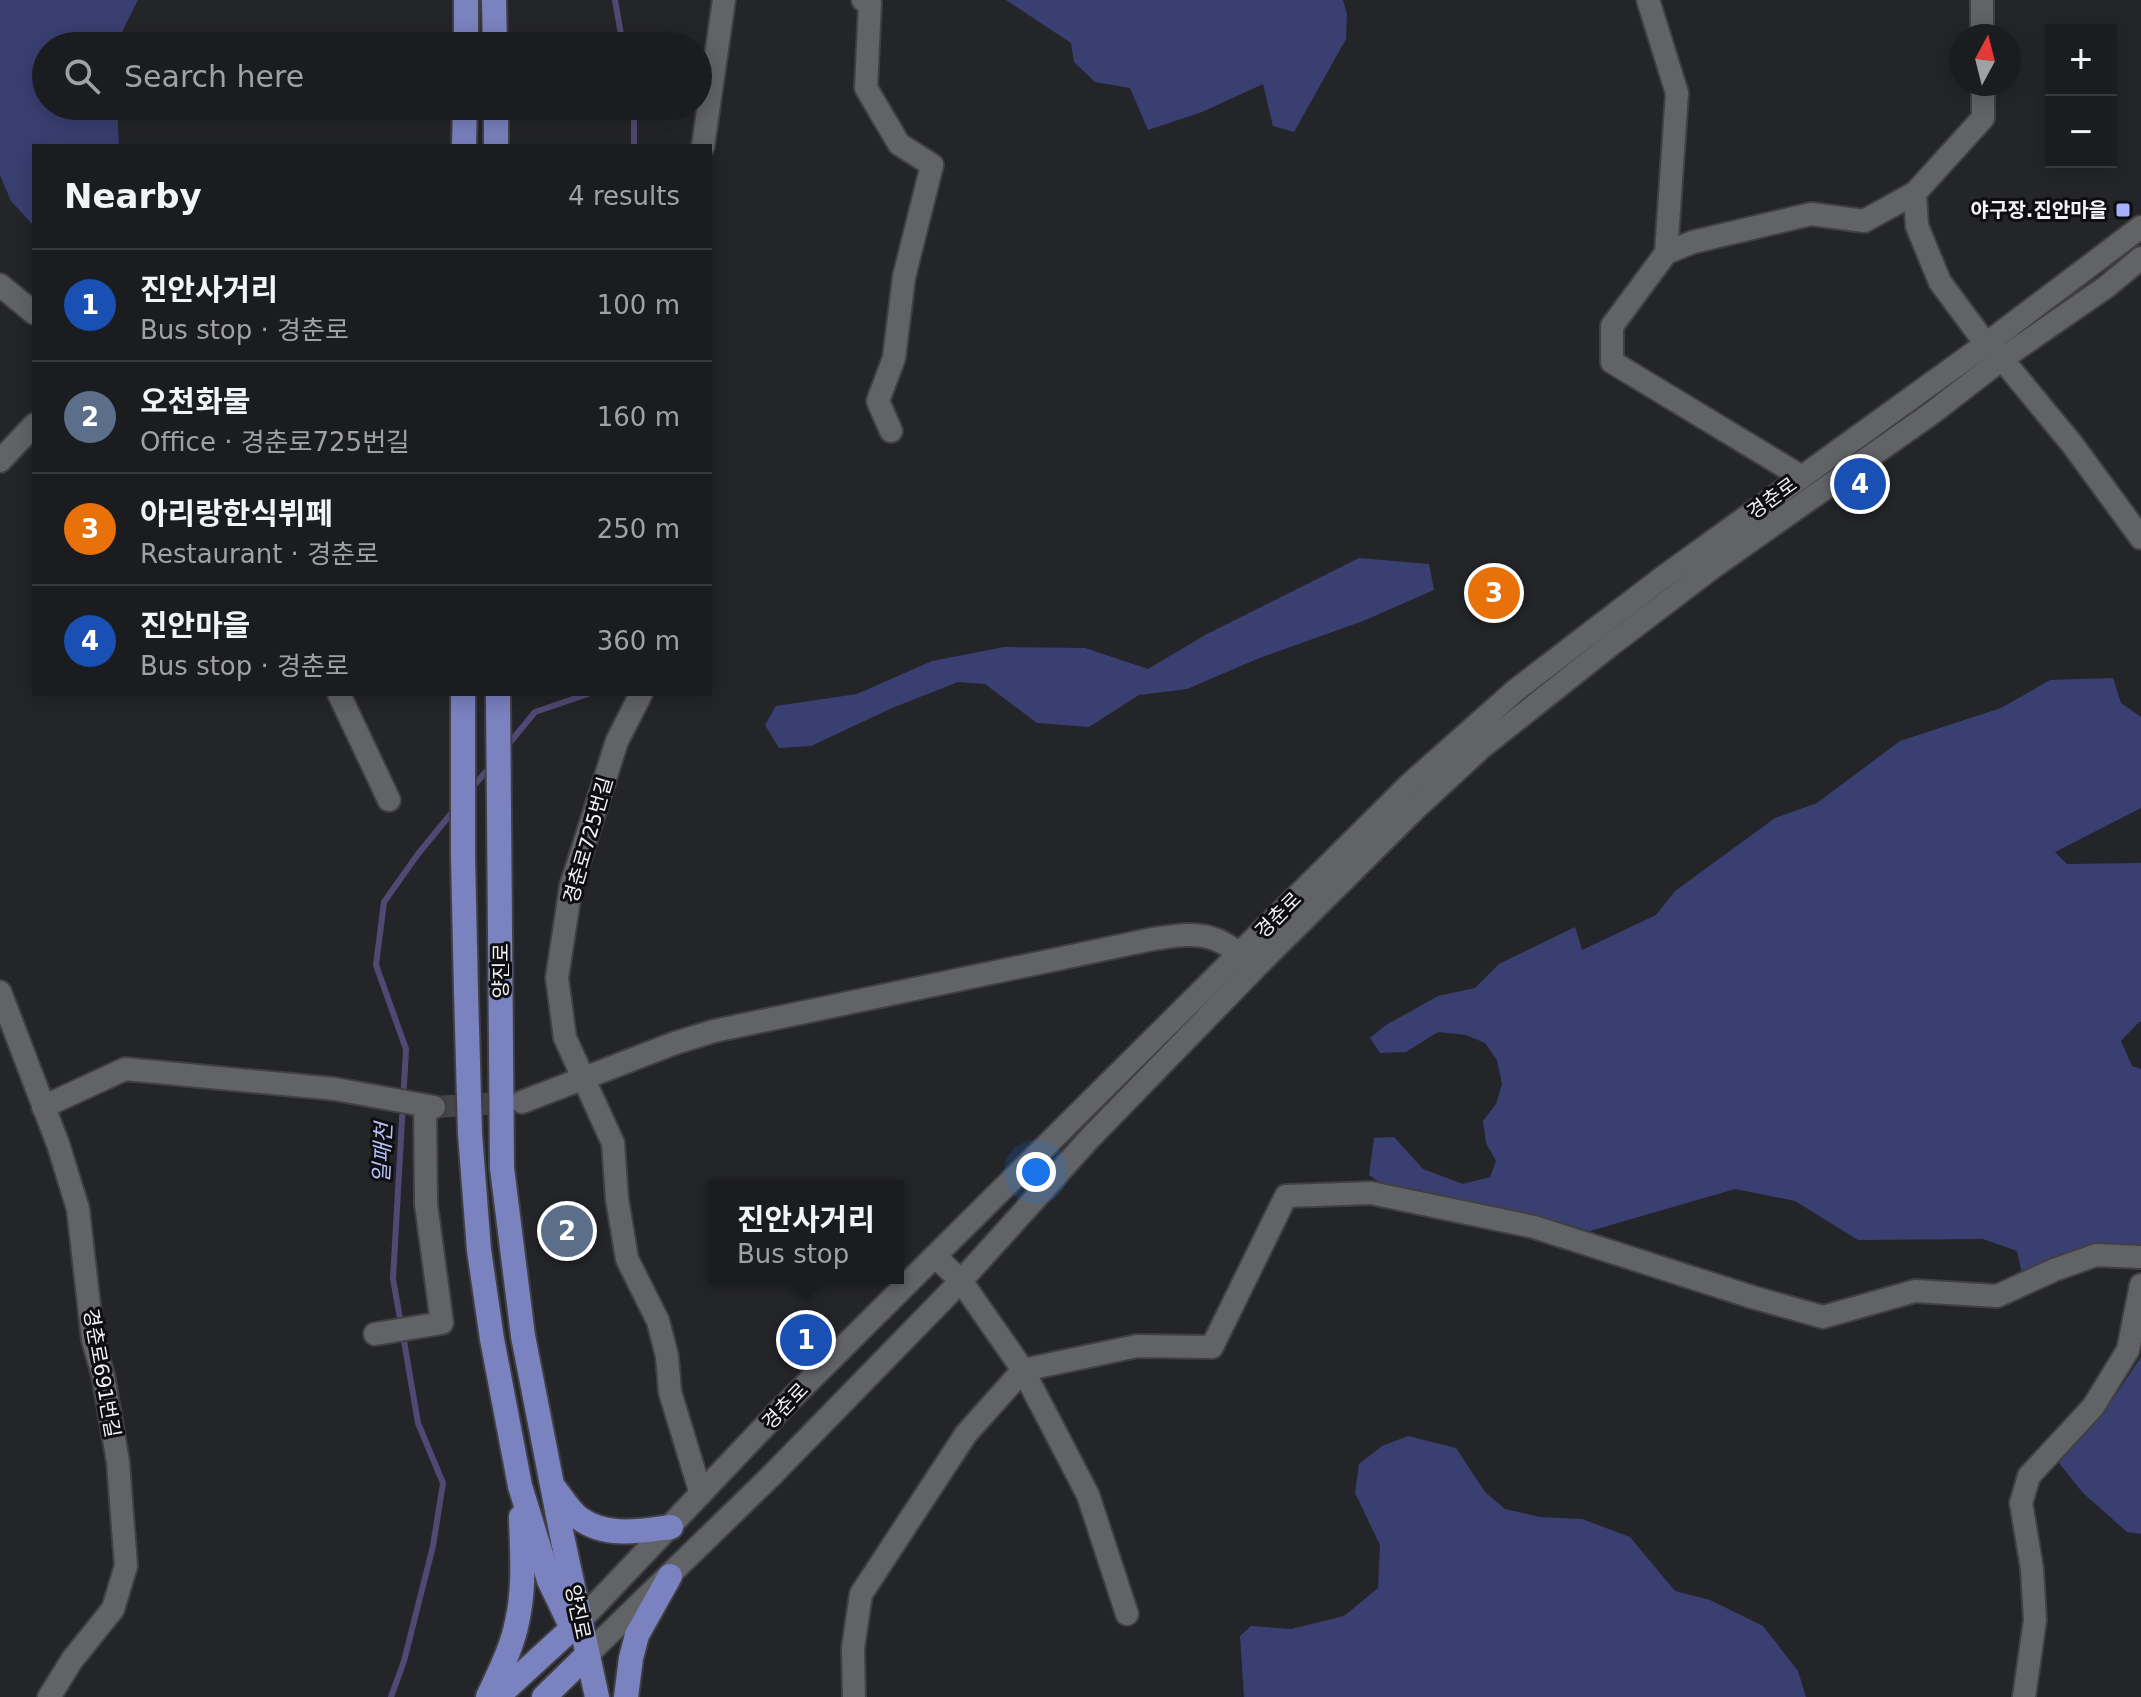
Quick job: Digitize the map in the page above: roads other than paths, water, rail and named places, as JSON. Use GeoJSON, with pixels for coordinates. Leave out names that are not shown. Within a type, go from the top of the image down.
{"type":"FeatureCollection","features":[{"type":"Feature","properties":{"kind":"main road"},"geometry":{"type":"LineString","coordinates":[[466,0],[466,32]]}},
{"type":"Feature","properties":{"kind":"main road"},"geometry":{"type":"LineString","coordinates":[[494,0],[495,32]]}},
{"type":"Feature","properties":{"kind":"main road"},"geometry":{"type":"LineString","coordinates":[[464,144],[465,120]]}},
{"type":"Feature","properties":{"kind":"main road"},"geometry":{"type":"LineString","coordinates":[[496,120],[496,144]]}},
{"type":"Feature","properties":{"kind":"main road","name":"양진로"},"geometry":{"type":"LineString","coordinates":[[463,696],[463,856],[470,1134],[479,1250],[492,1339],[520,1486],[549,1580],[576,1625]]}},
{"type":"Feature","properties":{"kind":"main road","name":"양진로"},"geometry":{"type":"LineString","coordinates":[[498,696],[502,1168],[523,1336],[576,1625],[597,1697]]}},
{"type":"Feature","properties":{"kind":"main road"},"geometry":{"type":"LineString","coordinates":[[488,1697],[517,1623],[523,1575],[520,1486]]}},
{"type":"Feature","properties":{"kind":"main road"},"geometry":{"type":"LineString","coordinates":[[552,1486],[577,1517],[600,1530],[633,1532],[671,1527]]}},
{"type":"Feature","properties":{"kind":"main road"},"geometry":{"type":"LineString","coordinates":[[626,1697],[637,1635],[670,1576]]}},
{"type":"Feature","properties":{"kind":"main road","name":"경춘로"},"geometry":{"type":"LineString","coordinates":[[497,1697],[576,1625]]}},
{"type":"Feature","properties":{"kind":"main road","name":"경춘로"},"geometry":{"type":"LineString","coordinates":[[544,1697],[587,1655]]}},
{"type":"Feature","properties":{"kind":"street"},"geometry":{"type":"LineString","coordinates":[[712,83],[724,0]]}},
{"type":"Feature","properties":{"kind":"street"},"geometry":{"type":"LineString","coordinates":[[863,0],[870,3],[866,88],[899,144],[932,165],[904,277],[894,358],[878,401],[891,431]]}},
{"type":"Feature","properties":{"kind":"street"},"geometry":{"type":"LineString","coordinates":[[1648,0],[1677,93],[1666,253]]}},
{"type":"Feature","properties":{"kind":"street"},"geometry":{"type":"LineString","coordinates":[[1982,0],[1982,24]]}},
{"type":"Feature","properties":{"kind":"street"},"geometry":{"type":"LineString","coordinates":[[1802,477],[1612,362],[1612,326],[1666,253],[1693,242],[1811,214],[1864,221],[1915,193],[1983,118],[1983,96]]}},
{"type":"Feature","properties":{"kind":"street"},"geometry":{"type":"LineString","coordinates":[[703,144],[707,120]]}},
{"type":"Feature","properties":{"kind":"street"},"geometry":{"type":"LineString","coordinates":[[1915,193],[1917,226],[1940,282],[2072,444],[2141,538]]}},
{"type":"Feature","properties":{"kind":"street","name":"경춘로"},"geometry":{"type":"LineString","coordinates":[[587,1655],[773,1474],[961,1281],[1090,1138],[1247,975],[1481,748],[1716,565],[1932,413],[1994,352],[2141,227]]}},
{"type":"Feature","properties":{"kind":"street","name":"경춘로"},"geometry":{"type":"LineString","coordinates":[[576,1625],[780,1410],[1239,953],[1410,784],[1516,690],[1662,578],[1802,477],[1994,352],[2106,287],[2141,258]]}},
{"type":"Feature","properties":{"kind":"street"},"geometry":{"type":"LineString","coordinates":[[0,285],[32,311]]}},
{"type":"Feature","properties":{"kind":"street"},"geometry":{"type":"LineString","coordinates":[[0,461],[32,427]]}},
{"type":"Feature","properties":{"kind":"street"},"geometry":{"type":"LineString","coordinates":[[340,696],[389,800]]}},
{"type":"Feature","properties":{"kind":"street","name":"경춘로725번길"},"geometry":{"type":"LineString","coordinates":[[640,696],[617,741],[571,886],[557,978],[565,1038],[613,1143],[617,1199],[627,1259],[658,1321],[667,1356],[670,1392],[701,1494]]}},
{"type":"Feature","properties":{"kind":"street"},"geometry":{"type":"LineString","coordinates":[[522,1102],[714,1031],[1153,939],[1199,935],[1216,940],[1239,953]]}},
{"type":"Feature","properties":{"kind":"street","name":"경춘로691번길"},"geometry":{"type":"LineString","coordinates":[[0,992],[78,1209],[93,1340],[103,1375],[118,1462],[126,1566],[113,1609],[72,1660],[49,1697]]}},
{"type":"Feature","properties":{"kind":"street"},"geometry":{"type":"LineString","coordinates":[[43,1107],[125,1069],[335,1089],[430,1107],[426,1204],[442,1323],[382,1333]]}},
{"type":"Feature","properties":{"kind":"street"},"geometry":{"type":"LineString","coordinates":[[854,1697],[853,1648],[861,1594],[966,1434],[1023,1370],[1137,1346],[1212,1347],[1286,1196],[1371,1193],[1534,1227],[1823,1317],[1915,1291],[1997,1296],[2096,1255],[2141,1257]]}},
{"type":"Feature","properties":{"kind":"street"},"geometry":{"type":"LineString","coordinates":[[935,1256],[961,1281],[1023,1370],[1088,1495],[1127,1614]]}},
{"type":"Feature","properties":{"kind":"street"},"geometry":{"type":"LineString","coordinates":[[2024,1697],[2035,1620],[2032,1569],[2021,1503],[2029,1476],[2093,1407],[2128,1350],[2141,1285]]}},
{"type":"Feature","properties":{"kind":"waterway","name":"일패천"},"geometry":{"type":"LineString","coordinates":[[615,0],[621,32]]}},
{"type":"Feature","properties":{"kind":"waterway","name":"일패천"},"geometry":{"type":"LineString","coordinates":[[634,120],[634,144]]}},
{"type":"Feature","properties":{"kind":"waterway","name":"일패천"},"geometry":{"type":"LineString","coordinates":[[507,746],[535,712],[582,696]]}},
{"type":"Feature","properties":{"kind":"waterway","name":"일패천"},"geometry":{"type":"LineString","coordinates":[[471,789],[490,767]]}},
{"type":"Feature","properties":{"kind":"waterway","name":"일패천"},"geometry":{"type":"LineString","coordinates":[[401,1324],[393,1279],[406,1049],[376,965],[384,902],[454,810]]}},
{"type":"Feature","properties":{"kind":"waterway","name":"일패천"},"geometry":{"type":"LineString","coordinates":[[391,1697],[404,1661],[433,1546],[443,1483],[418,1423],[403,1335]]}},
{"type":"Feature","properties":{"kind":"tunnel"},"geometry":{"type":"LineString","coordinates":[[434,1107],[517,1102]]}},
{"type":"Feature","properties":{"kind":"place","name":"야구장.진안마을"},"geometry":{"type":"Point","coordinates":[2123,210]}},
{"type":"Feature","properties":{"kind":"place","name":"진안마을"},"geometry":{"type":"Point","coordinates":[1860,484]}},
{"type":"Feature","properties":{"kind":"place","name":"아리랑한식뷔페"},"geometry":{"type":"Point","coordinates":[1494,593]}},
{"type":"Feature","properties":{"kind":"place","name":"오천화물"},"geometry":{"type":"Point","coordinates":[567,1231]}},
{"type":"Feature","properties":{"kind":"place","name":"진안사거리"},"geometry":{"type":"Point","coordinates":[806,1340]}}]}
